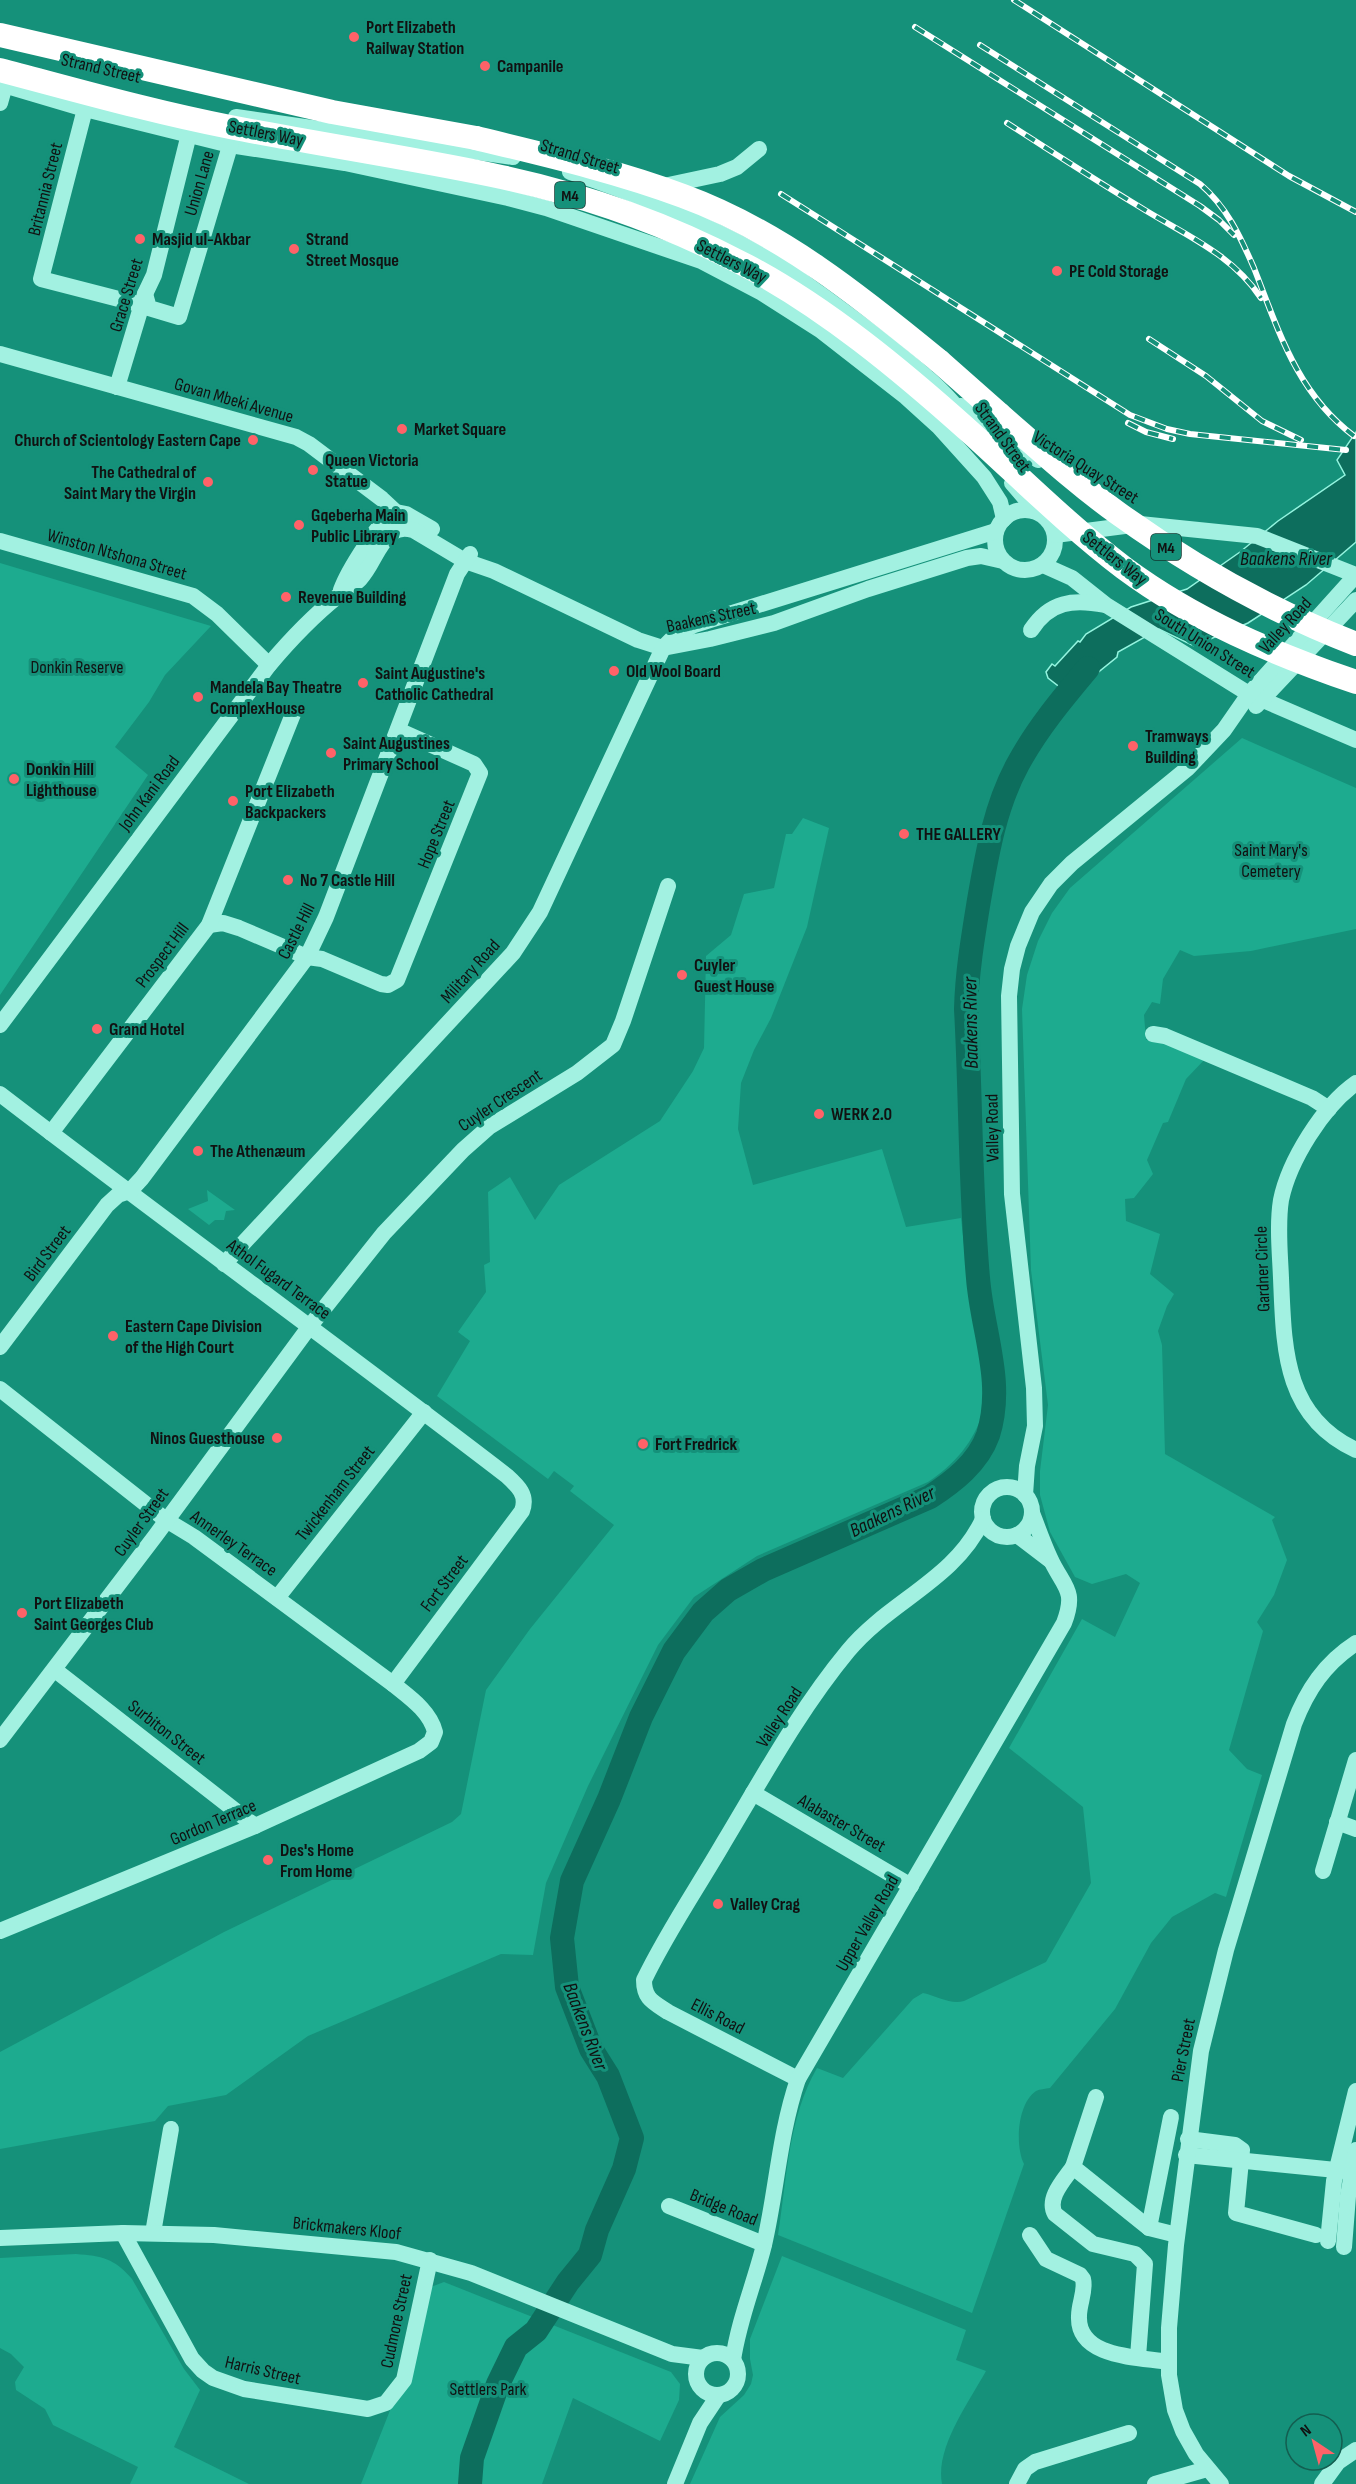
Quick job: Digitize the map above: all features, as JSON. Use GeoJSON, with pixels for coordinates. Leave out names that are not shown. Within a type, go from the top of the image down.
{"type":"FeatureCollection","features":[{"type":"Feature","properties":{"kind":"highway","name":"Settlers Way"},"geometry":{"type":"LineString","coordinates":[[0,35],[332,112],[476,138],[602,170],[684,196],[722,212],[776,242],[871,305],[939,361],[1044,454],[1117,513],[1162,544],[1282,614],[1356,644]]}},
{"type":"Feature","properties":{"kind":"highway","name":"Settlers Way"},"geometry":{"type":"LineString","coordinates":[[2,80],[226,126],[495,175],[614,209],[681,235],[744,265],[795,295],[847,331],[968,430],[1053,509],[1124,568],[1163,594],[1237,635],[1307,664],[1356,681]]}},
{"type":"Feature","properties":{"kind":"street","name":"Strand Street"},"geometry":{"type":"LineString","coordinates":[[0,64],[197,110],[518,158],[632,193],[717,231],[781,266],[874,333],[953,400],[999,468],[1036,512]]}},
{"type":"Feature","properties":{"kind":"street"},"geometry":{"type":"LineString","coordinates":[[0,103],[2,80],[85,109],[230,145],[345,163],[508,198],[546,208],[701,261],[762,293],[820,330],[906,397],[938,426],[984,477],[1000,502],[1000,525],[996,547],[1003,561],[1015,569],[1031,570],[1043,565],[1053,552],[1055,535],[1051,525],[1036,512],[1019,511],[1000,525]]}},
{"type":"Feature","properties":{"kind":"street","name":"Britannia Street"},"geometry":{"type":"LineString","coordinates":[[85,109],[41,279],[143,299]]}},
{"type":"Feature","properties":{"kind":"street","name":"Grace Street"},"geometry":{"type":"LineString","coordinates":[[117,387],[143,299],[154,275],[188,135],[197,110]]}},
{"type":"Feature","properties":{"kind":"street","name":"Union Lane"},"geometry":{"type":"LineString","coordinates":[[143,299],[149,308],[179,317],[238,117]]}},
{"type":"Feature","properties":{"kind":"street"},"geometry":{"type":"LineString","coordinates":[[632,193],[720,174],[736,167],[759,149]]}},
{"type":"Feature","properties":{"kind":"street","name":"Govan Mbeki Avenue"},"geometry":{"type":"LineString","coordinates":[[0,354],[296,437],[309,444],[396,512],[405,514],[439,540],[468,557],[618,631],[663,648]]}},
{"type":"Feature","properties":{"kind":"street","name":"Victoria Quay Street"},"geometry":{"type":"LineString","coordinates":[[953,400],[1011,442],[1140,524]]}},
{"type":"Feature","properties":{"kind":"street"},"geometry":{"type":"LineString","coordinates":[[396,512],[404,528]]}},
{"type":"Feature","properties":{"kind":"street","name":"John Kani Road"},"geometry":{"type":"LineString","coordinates":[[340,594],[343,584],[375,531],[386,517],[396,512]]}},
{"type":"Feature","properties":{"kind":"street"},"geometry":{"type":"LineString","coordinates":[[1055,535],[1140,524],[1257,536],[1352,574]]}},
{"type":"Feature","properties":{"kind":"street","name":"Baakens Street"},"geometry":{"type":"LineString","coordinates":[[663,648],[676,635],[694,625],[1000,525]]}},
{"type":"Feature","properties":{"kind":"street","name":"Govan Mbeki Avenue"},"geometry":{"type":"LineString","coordinates":[[404,528],[439,540]]}},
{"type":"Feature","properties":{"kind":"street","name":"John Kani Road"},"geometry":{"type":"LineString","coordinates":[[0,1025],[269,665],[302,629],[363,576],[390,535],[404,528]]}},
{"type":"Feature","properties":{"kind":"street","name":"Winston Ntshona Street"},"geometry":{"type":"LineString","coordinates":[[0,541],[193,596],[217,614],[269,665]]}},
{"type":"Feature","properties":{"kind":"street","name":"Baakens Street"},"geometry":{"type":"LineString","coordinates":[[663,648],[774,623],[868,589],[967,558],[981,556],[1003,561]]}},
{"type":"Feature","properties":{"kind":"street","name":"Castle Hill"},"geometry":{"type":"LineString","coordinates":[[130,1191],[263,1019],[307,957],[326,917],[457,574],[468,557]]}},
{"type":"Feature","properties":{"kind":"street","name":"South Union Street"},"geometry":{"type":"LineString","coordinates":[[1043,565],[1072,578],[1111,608],[1180,653],[1256,697],[1356,740]]}},
{"type":"Feature","properties":{"kind":"street","name":"Valley Road"},"geometry":{"type":"LineString","coordinates":[[1256,697],[1352,574]]}},
{"type":"Feature","properties":{"kind":"street","name":"Valley Road"},"geometry":{"type":"LineString","coordinates":[[1025,1495],[1027,1466],[1035,1426],[1034,1388],[1014,1215],[1009,996],[1012,969],[1018,946],[1032,912],[1051,884],[1072,863],[1188,768],[1256,697],[1356,600]]}},
{"type":"Feature","properties":{"kind":"street"},"geometry":{"type":"LineString","coordinates":[[1030,630],[1041,616],[1061,605],[1079,602],[1111,608]]}},
{"type":"Feature","properties":{"kind":"street","name":"Military Road"},"geometry":{"type":"LineString","coordinates":[[224,1264],[418,1057],[513,953],[528,932],[540,912],[663,648]]}},
{"type":"Feature","properties":{"kind":"street","name":"Prospect Hill"},"geometry":{"type":"LineString","coordinates":[[51,1133],[209,926],[293,714]]}},
{"type":"Feature","properties":{"kind":"street","name":"Hope Street"},"geometry":{"type":"LineString","coordinates":[[307,957],[322,959],[381,984],[392,984],[399,975],[480,773],[474,764],[398,730]]}},
{"type":"Feature","properties":{"kind":"street","name":"Cuyler Crescent"},"geometry":{"type":"LineString","coordinates":[[310,1326],[384,1233],[463,1150],[489,1127],[577,1073],[612,1045],[623,1021],[668,886]]}},
{"type":"Feature","properties":{"kind":"street"},"geometry":{"type":"LineString","coordinates":[[209,926],[223,923],[240,928],[307,957]]}},
{"type":"Feature","properties":{"kind":"street"},"geometry":{"type":"LineString","coordinates":[[1153,1034],[1166,1036],[1312,1098],[1329,1109]]}},
{"type":"Feature","properties":{"kind":"street","name":"Gardner Circle"},"geometry":{"type":"LineString","coordinates":[[1356,1083],[1321,1118],[1292,1165],[1281,1201],[1280,1234],[1285,1353],[1291,1378],[1310,1412],[1328,1434],[1356,1450]]}},
{"type":"Feature","properties":{"kind":"street","name":"Athol Fugard Terrace"},"geometry":{"type":"LineString","coordinates":[[0,1094],[224,1264],[310,1326],[516,1484],[522,1490],[525,1504]]}},
{"type":"Feature","properties":{"kind":"street","name":"Bird Street"},"geometry":{"type":"LineString","coordinates":[[0,1347],[113,1198],[130,1191]]}},
{"type":"Feature","properties":{"kind":"street","name":"Cuyler Street"},"geometry":{"type":"LineString","coordinates":[[0,1740],[55,1670],[310,1326]]}},
{"type":"Feature","properties":{"kind":"street","name":"Annerley Terrace"},"geometry":{"type":"LineString","coordinates":[[0,1389],[166,1520],[194,1537],[393,1684],[421,1708],[433,1726],[434,1737]]}},
{"type":"Feature","properties":{"kind":"street","name":"Twickenham Street"},"geometry":{"type":"LineString","coordinates":[[278,1598],[424,1413]]}},
{"type":"Feature","properties":{"kind":"street"},"geometry":{"type":"LineString","coordinates":[[1004,1488],[1027,1466]]}},
{"type":"Feature","properties":{"kind":"street"},"geometry":{"type":"LineString","coordinates":[[1004,1488],[1013,1488],[1025,1495],[1032,1514],[1027,1526],[1017,1535],[1010,1537],[996,1535],[990,1531],[983,1519],[983,1505],[986,1498],[991,1493],[1004,1488]]}},
{"type":"Feature","properties":{"kind":"street","name":"Fort Street"},"geometry":{"type":"LineString","coordinates":[[393,1684],[525,1504]]}},
{"type":"Feature","properties":{"kind":"street","name":"Upper Valley Road"},"geometry":{"type":"LineString","coordinates":[[718,2357],[738,2329],[764,2244],[782,2134],[798,2079],[1064,1623],[1070,1608],[1069,1591],[1051,1561],[1032,1514]]}},
{"type":"Feature","properties":{"kind":"street","name":"Valley Road"},"geometry":{"type":"LineString","coordinates":[[648,1971],[799,1718],[849,1650],[888,1613],[934,1580],[961,1555],[976,1534],[983,1519]]}},
{"type":"Feature","properties":{"kind":"street","name":"Upper Valley Road"},"geometry":{"type":"LineString","coordinates":[[1017,1535],[1051,1561]]}},
{"type":"Feature","properties":{"kind":"street","name":"Pier Street"},"geometry":{"type":"LineString","coordinates":[[1221,2484],[1206,2469],[1183,2431],[1169,2375],[1169,2328],[1177,2235],[1201,2050],[1226,1950],[1302,1702],[1321,1673],[1336,1657],[1356,1643]]}},
{"type":"Feature","properties":{"kind":"street","name":"Surbiton Street"},"geometry":{"type":"LineString","coordinates":[[55,1670],[255,1826]]}},
{"type":"Feature","properties":{"kind":"street","name":"Gordon Terrace"},"geometry":{"type":"LineString","coordinates":[[0,1931],[255,1826],[419,1751],[434,1737]]}},
{"type":"Feature","properties":{"kind":"street"},"geometry":{"type":"LineString","coordinates":[[1323,1870],[1356,1760]]}},
{"type":"Feature","properties":{"kind":"street","name":"Alabaster Street"},"geometry":{"type":"LineString","coordinates":[[753,1793],[911,1886]]}},
{"type":"Feature","properties":{"kind":"street"},"geometry":{"type":"LineString","coordinates":[[1337,1822],[1356,1829]]}},
{"type":"Feature","properties":{"kind":"street","name":"Ellis Road"},"geometry":{"type":"LineString","coordinates":[[648,1971],[644,1980],[644,1991],[650,2000],[668,2012],[798,2079]]}},
{"type":"Feature","properties":{"kind":"street"},"geometry":{"type":"LineString","coordinates":[[1344,2247],[1348,2171],[1356,2091]]}},
{"type":"Feature","properties":{"kind":"street"},"geometry":{"type":"LineString","coordinates":[[1096,2097],[1074,2167],[1053,2199],[1052,2208],[1055,2214],[1093,2244],[1135,2254],[1145,2264],[1138,2357]]}},
{"type":"Feature","properties":{"kind":"street"},"geometry":{"type":"LineString","coordinates":[[1149,2228],[1171,2118]]}},
{"type":"Feature","properties":{"kind":"street"},"geometry":{"type":"LineString","coordinates":[[153,2233],[171,2129]]}},
{"type":"Feature","properties":{"kind":"street"},"geometry":{"type":"LineString","coordinates":[[1187,2147],[1241,2162],[1348,2171]]}},
{"type":"Feature","properties":{"kind":"street"},"geometry":{"type":"LineString","coordinates":[[1241,2162],[1236,2213],[1322,2238],[1356,2150]]}},
{"type":"Feature","properties":{"kind":"street"},"geometry":{"type":"LineString","coordinates":[[1074,2167],[1149,2228],[1177,2235]]}},
{"type":"Feature","properties":{"kind":"street","name":"Bridge Road"},"geometry":{"type":"LineString","coordinates":[[669,2206],[764,2244]]}},
{"type":"Feature","properties":{"kind":"street","name":"Brickmakers Kloof"},"geometry":{"type":"LineString","coordinates":[[0,2238],[123,2233],[214,2235],[352,2246],[396,2252],[471,2273],[672,2354],[718,2357]]}},
{"type":"Feature","properties":{"kind":"street","name":"Harris Street"},"geometry":{"type":"LineString","coordinates":[[123,2233],[192,2359],[213,2378],[244,2389],[368,2409],[386,2403],[399,2390]]}},
{"type":"Feature","properties":{"kind":"street"},"geometry":{"type":"LineString","coordinates":[[1030,2235],[1046,2259],[1082,2277],[1084,2286],[1078,2317],[1086,2337],[1102,2352],[1169,2362]]}},
{"type":"Feature","properties":{"kind":"street","name":"Cudmore Street"},"geometry":{"type":"LineString","coordinates":[[399,2390],[407,2372],[430,2260]]}},
{"type":"Feature","properties":{"kind":"street","name":"Brickmakers Kloof"},"geometry":{"type":"LineString","coordinates":[[672,2354],[695,2375]]}},
{"type":"Feature","properties":{"kind":"street"},"geometry":{"type":"LineString","coordinates":[[718,2357],[738,2373],[735,2386],[730,2391],[711,2394],[695,2375],[696,2368],[718,2357]]}},
{"type":"Feature","properties":{"kind":"street"},"geometry":{"type":"LineString","coordinates":[[675,2484],[711,2394]]}},
{"type":"Feature","properties":{"kind":"street"},"geometry":{"type":"LineString","coordinates":[[1017,2484],[1025,2469],[1035,2462],[1129,2433]]}},
{"type":"Feature","properties":{"kind":"street"},"geometry":{"type":"LineString","coordinates":[[1322,2484],[1338,2462],[1356,2450]]}},
{"type":"Feature","properties":{"kind":"street"},"geometry":{"type":"LineString","coordinates":[[1155,2484],[1206,2469]]}},
{"type":"Feature","properties":{"kind":"green space","name":"Donkin Reserve"},"geometry":{"type":"Polygon","coordinates":[[[0,563],[211,626],[165,675],[149,702],[115,747],[148,775],[0,995],[0,563]]]}},
{"type":"Feature","properties":{"kind":"green space","name":"Saint Mary's Cemetery"},"geometry":{"type":"Polygon","coordinates":[[[1242,738],[1356,788],[1356,929],[1251,951],[1194,956],[1180,950],[1163,979],[1160,1004],[1152,1002],[1144,1015],[1146,1040],[1161,1040],[1206,1058],[1186,1079],[1168,1122],[1163,1123],[1147,1160],[1153,1174],[1134,1198],[1125,1199],[1126,1221],[1160,1234],[1150,1274],[1174,1294],[1158,1331],[1162,1345],[1165,1454],[1275,1517],[1272,1520],[1287,1560],[1274,1595],[1257,1622],[1263,1631],[1229,1750],[1247,1769],[1262,1775],[1226,1897],[1215,1893],[1172,1917],[1151,1943],[1115,2009],[1050,2088],[1036,2091],[1025,2105],[1021,2115],[1019,2136],[1019,2147],[1024,2164],[972,2313],[778,2235],[790,2149],[800,2107],[817,2068],[843,2078],[913,1999],[923,1993],[949,2001],[964,2001],[1046,1962],[1091,1883],[1083,1807],[1009,1748],[1082,1619],[1115,1637],[1140,1583],[1126,1574],[1092,1584],[1075,1577],[1050,1532],[1040,1495],[1040,1471],[1048,1405],[1031,1270],[1022,1009],[1027,975],[1038,941],[1052,913],[1070,888],[1242,738]]]}},
{"type":"Feature","properties":{"kind":"green space"},"geometry":{"type":"Polygon","coordinates":[[[803,818],[829,828],[807,927],[771,1018],[754,1050],[741,1083],[738,1129],[753,1185],[882,1149],[906,1227],[961,1218],[985,1387],[983,1411],[969,1442],[955,1460],[928,1482],[757,1556],[694,1597],[658,1645],[588,1786],[546,1883],[533,1955],[501,1954],[308,2036],[226,2095],[168,2106],[155,2121],[0,2149],[0,2052],[224,1932],[452,1822],[461,1814],[486,1690],[530,1629],[614,1525],[570,1491],[574,1486],[554,1471],[548,1479],[437,1396],[470,1341],[458,1332],[486,1292],[484,1265],[490,1262],[488,1192],[510,1177],[535,1220],[559,1185],[660,1121],[693,1071],[704,1048],[706,956],[731,935],[744,894],[774,888],[786,834],[792,834],[803,818]]]}},
{"type":"Feature","properties":{"kind":"green space"},"geometry":{"type":"Polygon","coordinates":[[[207,1190],[235,1210],[226,1211],[224,1220],[215,1220],[209,1225],[188,1209],[208,1201],[207,1190]]]}},
{"type":"Feature","properties":{"kind":"green space"},"geometry":{"type":"Polygon","coordinates":[[[76,2254],[107,2259],[132,2279],[184,2369],[200,2390],[174,2447],[249,2484],[130,2484],[138,2467],[53,2425],[45,2409],[16,2390],[15,2382],[24,2367],[11,2354],[0,2348],[0,2258],[76,2254]]]}},
{"type":"Feature","properties":{"kind":"green space"},"geometry":{"type":"Polygon","coordinates":[[[782,2256],[966,2330],[956,2360],[986,2371],[948,2441],[941,2470],[942,2484],[690,2484],[720,2417],[744,2395],[751,2384],[753,2375],[750,2339],[782,2256]]]}},
{"type":"Feature","properties":{"kind":"green space","name":"Settlers Park"},"geometry":{"type":"Polygon","coordinates":[[[444,2282],[671,2372],[680,2384],[679,2400],[660,2441],[573,2398],[542,2484],[361,2484],[398,2390],[423,2290],[444,2282]]]}},
{"type":"Feature","properties":{"kind":"water","name":"Baakens River"},"geometry":{"type":"Polygon","coordinates":[[[1356,432],[1356,542],[1306,585],[1248,623],[1194,646],[1159,629],[1118,652],[1117,657],[1070,695],[1048,678],[1046,672],[1052,664],[1055,666],[1086,634],[1131,607],[1187,589],[1240,552],[1278,521],[1345,475],[1337,460],[1356,432]]]}},
{"type":"Feature","properties":{"kind":"waterway","name":"Baakens River"},"geometry":{"type":"LineString","coordinates":[[470,2484],[472,2458],[498,2384],[516,2347],[536,2331],[568,2282],[590,2255],[597,2230],[624,2169],[632,2138],[608,2076],[591,2049],[567,1987],[562,1938],[572,1881],[609,1799],[641,1717],[674,1651],[703,1612],[728,1590],[763,1570],[930,1497],[956,1478],[971,1463],[988,1435],[993,1415],[994,1396],[991,1356],[980,1298],[973,1211],[966,1009],[971,954],[989,848],[1003,796],[1025,751],[1059,703],[1088,668]]}},
{"type":"Feature","properties":{"kind":"railway"},"geometry":{"type":"LineString","coordinates":[[1014,0],[1289,176],[1356,212]]}},
{"type":"Feature","properties":{"kind":"railway"},"geometry":{"type":"LineString","coordinates":[[915,27],[1200,206],[1234,235]]}},
{"type":"Feature","properties":{"kind":"railway"},"geometry":{"type":"LineString","coordinates":[[980,45],[1200,184],[1218,202],[1238,233],[1282,338],[1304,381],[1334,419],[1354,436]]}},
{"type":"Feature","properties":{"kind":"railway"},"geometry":{"type":"LineString","coordinates":[[1007,123],[1221,257],[1249,282],[1261,298]]}},
{"type":"Feature","properties":{"kind":"railway"},"geometry":{"type":"LineString","coordinates":[[781,194],[1130,415],[1167,429],[1190,434],[1346,450]]}},
{"type":"Feature","properties":{"kind":"railway"},"geometry":{"type":"LineString","coordinates":[[1149,339],[1206,376],[1262,421],[1301,440]]}},
{"type":"Feature","properties":{"kind":"railway"},"geometry":{"type":"LineString","coordinates":[[1128,423],[1146,432],[1173,439]]}},
{"type":"Feature","properties":{"kind":"place","name":"Port Elizabeth Railway Station"},"geometry":{"type":"Point","coordinates":[354,37]}},
{"type":"Feature","properties":{"kind":"place","name":"Campanile"},"geometry":{"type":"Point","coordinates":[485,66]}},
{"type":"Feature","properties":{"kind":"place","name":"Masjid ul-Akbar"},"geometry":{"type":"Point","coordinates":[140,239]}},
{"type":"Feature","properties":{"kind":"place","name":"Strand Street Mosque"},"geometry":{"type":"Point","coordinates":[294,249]}},
{"type":"Feature","properties":{"kind":"place","name":"PE Cold Storage"},"geometry":{"type":"Point","coordinates":[1057,271]}},
{"type":"Feature","properties":{"kind":"place","name":"Market Square"},"geometry":{"type":"Point","coordinates":[402,429]}},
{"type":"Feature","properties":{"kind":"place","name":"Church of Scientology Eastern Cape"},"geometry":{"type":"Point","coordinates":[253,440]}},
{"type":"Feature","properties":{"kind":"place","name":"Queen Victoria Statue"},"geometry":{"type":"Point","coordinates":[313,470]}},
{"type":"Feature","properties":{"kind":"place","name":"The Cathedral of Saint Mary the Virgin"},"geometry":{"type":"Point","coordinates":[208,482]}},
{"type":"Feature","properties":{"kind":"place","name":"Gqeberha Main Public Library"},"geometry":{"type":"Point","coordinates":[299,525]}},
{"type":"Feature","properties":{"kind":"place","name":"Revenue Building"},"geometry":{"type":"Point","coordinates":[286,597]}},
{"type":"Feature","properties":{"kind":"place","name":"Old Wool Board"},"geometry":{"type":"Point","coordinates":[614,671]}},
{"type":"Feature","properties":{"kind":"place","name":"Saint Augustine's Catholic Cathedral"},"geometry":{"type":"Point","coordinates":[363,683]}},
{"type":"Feature","properties":{"kind":"place","name":"Mandela Bay Theatre ComplexHouse"},"geometry":{"type":"Point","coordinates":[198,697]}},
{"type":"Feature","properties":{"kind":"place","name":"Tramways Building"},"geometry":{"type":"Point","coordinates":[1133,746]}},
{"type":"Feature","properties":{"kind":"place","name":"Saint Augustines Primary School"},"geometry":{"type":"Point","coordinates":[331,753]}},
{"type":"Feature","properties":{"kind":"place","name":"Donkin Hill Lighthouse"},"geometry":{"type":"Point","coordinates":[14,779]}},
{"type":"Feature","properties":{"kind":"place","name":"Port Elizabeth Backpackers"},"geometry":{"type":"Point","coordinates":[233,801]}},
{"type":"Feature","properties":{"kind":"place","name":"THE GALLERY"},"geometry":{"type":"Point","coordinates":[904,834]}},
{"type":"Feature","properties":{"kind":"place","name":"No 7 Castle Hill"},"geometry":{"type":"Point","coordinates":[288,880]}},
{"type":"Feature","properties":{"kind":"place","name":"Cuyler Guest House"},"geometry":{"type":"Point","coordinates":[682,975]}},
{"type":"Feature","properties":{"kind":"place","name":"Grand Hotel"},"geometry":{"type":"Point","coordinates":[97,1029]}},
{"type":"Feature","properties":{"kind":"place","name":"WERK 2.0"},"geometry":{"type":"Point","coordinates":[819,1114]}},
{"type":"Feature","properties":{"kind":"place","name":"The Athenæum"},"geometry":{"type":"Point","coordinates":[198,1151]}},
{"type":"Feature","properties":{"kind":"place","name":"Eastern Cape Division of the High Court"},"geometry":{"type":"Point","coordinates":[113,1336]}},
{"type":"Feature","properties":{"kind":"place","name":"Ninos Guesthouse"},"geometry":{"type":"Point","coordinates":[277,1438]}},
{"type":"Feature","properties":{"kind":"place","name":"Fort Fredrick"},"geometry":{"type":"Point","coordinates":[643,1444]}},
{"type":"Feature","properties":{"kind":"place","name":"Port Elizabeth Saint Georges Club"},"geometry":{"type":"Point","coordinates":[22,1613]}},
{"type":"Feature","properties":{"kind":"place","name":"Des's Home From Home"},"geometry":{"type":"Point","coordinates":[268,1860]}},
{"type":"Feature","properties":{"kind":"place","name":"Valley Crag"},"geometry":{"type":"Point","coordinates":[718,1904]}}]}
